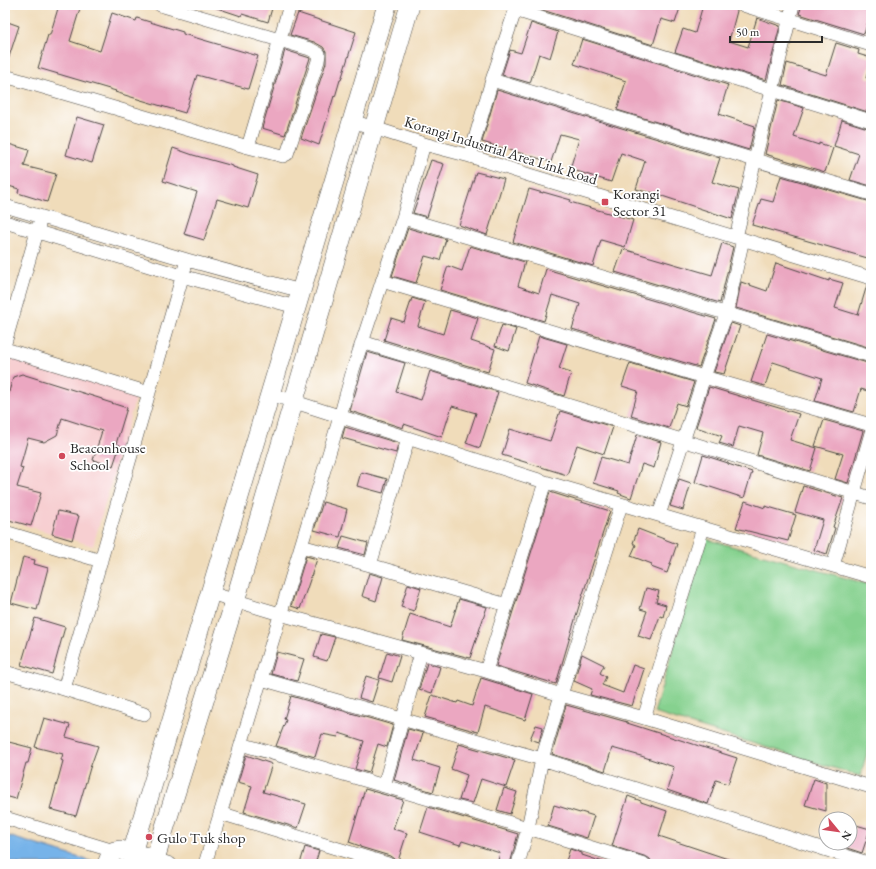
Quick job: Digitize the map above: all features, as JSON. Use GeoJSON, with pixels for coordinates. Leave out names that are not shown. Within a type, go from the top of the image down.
{"type":"FeatureCollection","features":[{"type":"Feature","properties":{"kind":"street"},"geometry":{"type":"LineString","coordinates":[[5,76],[248,147],[283,156],[287,154],[319,54],[316,51],[160,5]]}},
{"type":"Feature","properties":{"kind":"street"},"geometry":{"type":"LineString","coordinates":[[248,147],[290,5]]}},
{"type":"Feature","properties":{"kind":"street"},"geometry":{"type":"LineString","coordinates":[[115,858],[210,593],[387,5]]}},
{"type":"Feature","properties":{"kind":"street"},"geometry":{"type":"LineString","coordinates":[[5,818],[115,858],[163,861],[235,601],[410,5]]}},
{"type":"Feature","properties":{"kind":"street"},"geometry":{"type":"LineString","coordinates":[[743,5],[871,45]]}},
{"type":"Feature","properties":{"kind":"street"},"geometry":{"type":"LineString","coordinates":[[659,515],[726,314],[755,160],[793,5]]}},
{"type":"Feature","properties":{"kind":"street"},"geometry":{"type":"LineString","coordinates":[[470,156],[492,80],[516,8],[771,91],[871,120]]}},
{"type":"Feature","properties":{"kind":"street"},"geometry":{"type":"LineString","coordinates":[[492,80],[871,194]]}},
{"type":"Feature","properties":{"kind":"street","name":"Korangi Industrial Area Link Road"},"geometry":{"type":"LineString","coordinates":[[352,121],[375,127],[424,144],[470,156],[529,176],[871,278]]}},
{"type":"Feature","properties":{"kind":"street"},"geometry":{"type":"LineString","coordinates":[[205,864],[362,342],[403,218],[424,144]]}},
{"type":"Feature","properties":{"kind":"street"},"geometry":{"type":"LineString","coordinates":[[5,206],[186,260],[299,299]]}},
{"type":"Feature","properties":{"kind":"street"},"geometry":{"type":"LineString","coordinates":[[5,343],[41,217]]}},
{"type":"Feature","properties":{"kind":"street"},"geometry":{"type":"LineString","coordinates":[[403,218],[871,356]]}},
{"type":"Feature","properties":{"kind":"street"},"geometry":{"type":"LineString","coordinates":[[5,222],[182,276],[299,299]]}},
{"type":"Feature","properties":{"kind":"street"},"geometry":{"type":"LineString","coordinates":[[64,689],[102,561],[186,260]]}},
{"type":"Feature","properties":{"kind":"street"},"geometry":{"type":"LineString","coordinates":[[382,281],[871,425]]}},
{"type":"Feature","properties":{"kind":"street"},"geometry":{"type":"LineString","coordinates":[[362,342],[871,498]]}},
{"type":"Feature","properties":{"kind":"street"},"geometry":{"type":"LineString","coordinates":[[5,349],[149,393]]}},
{"type":"Feature","properties":{"kind":"street"},"geometry":{"type":"LineString","coordinates":[[270,394],[545,482],[871,577]]}},
{"type":"Feature","properties":{"kind":"street"},"geometry":{"type":"LineString","coordinates":[[832,566],[871,433]]}},
{"type":"Feature","properties":{"kind":"street"},"geometry":{"type":"LineString","coordinates":[[370,565],[408,439]]}},
{"type":"Feature","properties":{"kind":"street"},"geometry":{"type":"LineString","coordinates":[[486,671],[545,482]]}},
{"type":"Feature","properties":{"kind":"street"},"geometry":{"type":"LineString","coordinates":[[518,864],[528,828],[542,759],[621,505]]}},
{"type":"Feature","properties":{"kind":"street"},"geometry":{"type":"LineString","coordinates":[[644,718],[703,528]]}},
{"type":"Feature","properties":{"kind":"street"},"geometry":{"type":"LineString","coordinates":[[5,532],[102,561]]}},
{"type":"Feature","properties":{"kind":"street"},"geometry":{"type":"LineString","coordinates":[[301,546],[507,605]]}},
{"type":"Feature","properties":{"kind":"street"},"geometry":{"type":"LineString","coordinates":[[210,593],[486,671],[561,695],[644,718],[871,787]]}},
{"type":"Feature","properties":{"kind":"street"},"geometry":{"type":"LineString","coordinates":[[384,786],[421,653]]}},
{"type":"Feature","properties":{"kind":"street"},"geometry":{"type":"LineString","coordinates":[[5,672],[144,714]]}},
{"type":"Feature","properties":{"kind":"street"},"geometry":{"type":"LineString","coordinates":[[261,679],[542,759],[871,864]]}},
{"type":"Feature","properties":{"kind":"street"},"geometry":{"type":"LineString","coordinates":[[241,744],[528,828],[644,864]]}},
{"type":"Feature","properties":{"kind":"street"},"geometry":{"type":"LineString","coordinates":[[220,813],[388,864]]}},
{"type":"Feature","properties":{"kind":"shaded area","name":"Beaconhouse School"},"geometry":{"type":"Polygon","coordinates":[[[13,355],[137,393],[93,546],[5,519],[5,384],[13,355]]]}},
{"type":"Feature","properties":{"kind":"green space"},"geometry":{"type":"Polygon","coordinates":[[[706,539],[871,585],[871,741],[860,776],[654,713],[706,539]]]}},
{"type":"Feature","properties":{"kind":"water"},"geometry":{"type":"Polygon","coordinates":[[[5,835],[100,864],[18,864],[5,860],[5,835]]]}},
{"type":"Feature","properties":{"kind":"building"},"geometry":{"type":"Polygon","coordinates":[[[59,5],[81,5],[70,41],[100,51],[112,13],[136,21],[137,18],[183,32],[183,34],[258,56],[248,89],[197,75],[185,113],[38,68],[59,5]]]}},
{"type":"Feature","properties":{"kind":"building"},"geometry":{"type":"Polygon","coordinates":[[[214,5],[273,5],[268,22],[242,14],[241,16],[214,7],[214,5]]]}},
{"type":"Feature","properties":{"kind":"building"},"geometry":{"type":"Polygon","coordinates":[[[537,5],[681,5],[675,23],[661,19],[653,45],[536,8],[537,5]]]}},
{"type":"Feature","properties":{"kind":"building"},"geometry":{"type":"Polygon","coordinates":[[[703,5],[735,5],[737,11],[729,41],[748,47],[757,18],[780,26],[766,80],[675,52],[683,29],[695,33],[703,5]]]}},
{"type":"Feature","properties":{"kind":"building"},"geometry":{"type":"Polygon","coordinates":[[[802,5],[871,5],[871,12],[864,34],[799,14],[802,5]]]}},
{"type":"Feature","properties":{"kind":"building"},"geometry":{"type":"Polygon","coordinates":[[[298,13],[356,32],[319,145],[301,138],[326,63],[326,51],[323,47],[314,42],[290,35],[298,13]]]}},
{"type":"Feature","properties":{"kind":"building"},"geometry":{"type":"Polygon","coordinates":[[[5,21],[19,26],[7,63],[5,62],[5,21]]]}},
{"type":"Feature","properties":{"kind":"building"},"geometry":{"type":"Polygon","coordinates":[[[531,23],[558,32],[550,58],[539,54],[530,83],[502,75],[510,50],[521,53],[531,23]]]}},
{"type":"Feature","properties":{"kind":"building"},"geometry":{"type":"Polygon","coordinates":[[[582,39],[728,85],[719,114],[755,126],[749,150],[617,110],[626,81],[574,64],[582,39]]]}},
{"type":"Feature","properties":{"kind":"building"},"geometry":{"type":"Polygon","coordinates":[[[836,43],[859,50],[858,54],[871,58],[866,78],[871,78],[871,113],[782,85],[787,63],[826,75],[836,43]]]}},
{"type":"Feature","properties":{"kind":"building"},"geometry":{"type":"Polygon","coordinates":[[[285,50],[310,58],[285,135],[262,128],[285,50]]]}},
{"type":"Feature","properties":{"kind":"building"},"geometry":{"type":"Polygon","coordinates":[[[497,90],[720,158],[712,182],[739,190],[732,219],[650,192],[636,189],[645,161],[621,153],[611,182],[570,169],[579,139],[560,134],[551,162],[482,142],[497,90]]]}},
{"type":"Feature","properties":{"kind":"building"},"geometry":{"type":"Polygon","coordinates":[[[778,100],[804,108],[794,137],[833,148],[825,172],[765,154],[778,100]]]}},
{"type":"Feature","properties":{"kind":"building"},"geometry":{"type":"Polygon","coordinates":[[[77,117],[104,125],[92,163],[66,155],[77,117]]]}},
{"type":"Feature","properties":{"kind":"building"},"geometry":{"type":"Polygon","coordinates":[[[842,120],[871,129],[871,186],[850,180],[859,154],[834,146],[842,120]]]}},
{"type":"Feature","properties":{"kind":"building"},"geometry":{"type":"Polygon","coordinates":[[[5,143],[29,150],[24,166],[56,174],[47,202],[18,193],[19,189],[5,185],[5,143]]]}},
{"type":"Feature","properties":{"kind":"building"},"geometry":{"type":"Polygon","coordinates":[[[173,148],[258,175],[248,208],[217,199],[204,240],[184,234],[197,192],[163,181],[173,148]]]}},
{"type":"Feature","properties":{"kind":"building"},"geometry":{"type":"Polygon","coordinates":[[[431,160],[444,164],[427,217],[413,213],[431,160]]]}},
{"type":"Feature","properties":{"kind":"building"},"geometry":{"type":"Polygon","coordinates":[[[476,172],[504,179],[487,235],[459,225],[476,172]]]}},
{"type":"Feature","properties":{"kind":"building"},"geometry":{"type":"Polygon","coordinates":[[[781,176],[871,202],[871,259],[752,225],[761,199],[773,202],[781,176]]]}},
{"type":"Feature","properties":{"kind":"building"},"geometry":{"type":"Polygon","coordinates":[[[529,189],[571,200],[570,202],[633,220],[625,247],[601,240],[593,266],[513,242],[529,189]]]}},
{"type":"Feature","properties":{"kind":"building"},"geometry":{"type":"Polygon","coordinates":[[[408,228],[446,239],[440,260],[425,256],[416,283],[392,276],[408,228]]]}},
{"type":"Feature","properties":{"kind":"building"},"geometry":{"type":"Polygon","coordinates":[[[722,243],[733,247],[720,303],[615,272],[623,249],[712,275],[722,243]]]}},
{"type":"Feature","properties":{"kind":"building"},"geometry":{"type":"Polygon","coordinates":[[[470,246],[525,262],[518,286],[539,293],[546,269],[716,319],[699,367],[572,329],[580,304],[552,295],[544,321],[440,290],[448,266],[462,271],[470,246]]]}},
{"type":"Feature","properties":{"kind":"building"},"geometry":{"type":"Polygon","coordinates":[[[776,263],[829,281],[829,279],[843,283],[835,308],[858,315],[867,285],[871,286],[871,348],[736,308],[741,282],[767,291],[776,263]]]}},
{"type":"Feature","properties":{"kind":"building"},"geometry":{"type":"Polygon","coordinates":[[[412,298],[425,302],[418,326],[443,334],[450,310],[478,318],[471,341],[495,349],[488,372],[384,340],[391,318],[404,322],[412,298]]]}},
{"type":"Feature","properties":{"kind":"building"},"geometry":{"type":"Polygon","coordinates":[[[731,323],[740,326],[724,374],[714,372],[731,323]]]}},
{"type":"Feature","properties":{"kind":"building"},"geometry":{"type":"Polygon","coordinates":[[[502,325],[516,329],[509,351],[495,346],[502,325]]]}},
{"type":"Feature","properties":{"kind":"building"},"geometry":{"type":"Polygon","coordinates":[[[767,334],[871,364],[871,392],[861,389],[854,412],[815,401],[822,378],[773,362],[765,386],[751,382],[767,334]]]}},
{"type":"Feature","properties":{"kind":"building"},"geometry":{"type":"Polygon","coordinates":[[[539,336],[567,344],[559,369],[571,373],[564,396],[525,383],[539,336]]]}},
{"type":"Feature","properties":{"kind":"building"},"geometry":{"type":"Polygon","coordinates":[[[367,352],[405,363],[396,392],[421,400],[430,371],[498,392],[480,448],[466,443],[476,413],[452,406],[442,437],[404,424],[403,428],[350,411],[367,352]]]}},
{"type":"Feature","properties":{"kind":"building"},"geometry":{"type":"Polygon","coordinates":[[[630,363],[694,382],[686,406],[677,403],[669,428],[631,416],[638,391],[622,386],[630,363]]]}},
{"type":"Feature","properties":{"kind":"building"},"geometry":{"type":"Polygon","coordinates":[[[22,374],[127,408],[116,444],[120,445],[113,466],[93,460],[102,431],[62,418],[57,435],[44,442],[28,438],[20,467],[23,468],[17,487],[41,493],[31,526],[5,519],[5,407],[13,377],[22,374]]]}},
{"type":"Feature","properties":{"kind":"building"},"geometry":{"type":"Polygon","coordinates":[[[709,387],[799,414],[790,440],[817,448],[810,471],[757,455],[763,433],[739,426],[733,447],[719,443],[722,436],[696,427],[709,387]]]}},
{"type":"Feature","properties":{"kind":"building"},"geometry":{"type":"Polygon","coordinates":[[[560,411],[613,427],[604,454],[577,445],[567,475],[502,455],[510,429],[550,441],[560,411]]]}},
{"type":"Feature","properties":{"kind":"building"},"geometry":{"type":"Polygon","coordinates":[[[824,420],[863,431],[848,483],[835,479],[843,454],[815,446],[824,420]]]}},
{"type":"Feature","properties":{"kind":"building"},"geometry":{"type":"Polygon","coordinates":[[[345,427],[398,443],[396,453],[342,438],[345,427]]]}},
{"type":"Feature","properties":{"kind":"building"},"geometry":{"type":"Polygon","coordinates":[[[637,435],[661,442],[654,468],[642,464],[631,498],[618,493],[619,491],[593,483],[601,457],[628,465],[637,435]]]}},
{"type":"Feature","properties":{"kind":"building"},"geometry":{"type":"Polygon","coordinates":[[[703,455],[752,472],[744,498],[695,482],[703,455]]]}},
{"type":"Feature","properties":{"kind":"building"},"geometry":{"type":"Polygon","coordinates":[[[361,472],[387,479],[383,493],[357,486],[361,472]]]}},
{"type":"Feature","properties":{"kind":"building"},"geometry":{"type":"Polygon","coordinates":[[[679,479],[691,483],[683,510],[670,506],[679,479]]]}},
{"type":"Feature","properties":{"kind":"building"},"geometry":{"type":"Polygon","coordinates":[[[803,486],[843,498],[833,527],[835,528],[827,554],[814,550],[823,520],[795,512],[803,486]]]}},
{"type":"Feature","properties":{"kind":"building"},"geometry":{"type":"Polygon","coordinates":[[[550,492],[610,511],[579,606],[556,684],[496,666],[550,492]]]}},
{"type":"Feature","properties":{"kind":"building"},"geometry":{"type":"Polygon","coordinates":[[[745,501],[765,508],[765,506],[796,515],[788,541],[736,528],[745,501]]]}},
{"type":"Feature","properties":{"kind":"building"},"geometry":{"type":"Polygon","coordinates":[[[323,502],[347,509],[340,537],[314,530],[323,502]]]}},
{"type":"Feature","properties":{"kind":"building"},"geometry":{"type":"Polygon","coordinates":[[[58,511],[79,516],[72,540],[52,534],[58,511]]]}},
{"type":"Feature","properties":{"kind":"building"},"geometry":{"type":"Polygon","coordinates":[[[638,529],[677,544],[667,573],[651,567],[652,564],[631,556],[636,545],[633,543],[638,529]]]}},
{"type":"Feature","properties":{"kind":"building"},"geometry":{"type":"Polygon","coordinates":[[[343,536],[368,543],[365,555],[339,548],[343,536]]]}},
{"type":"Feature","properties":{"kind":"building"},"geometry":{"type":"Polygon","coordinates":[[[306,556],[317,559],[300,609],[291,606],[306,556]]]}},
{"type":"Feature","properties":{"kind":"building"},"geometry":{"type":"Polygon","coordinates":[[[23,557],[35,560],[34,564],[48,568],[37,610],[11,603],[23,557]]]}},
{"type":"Feature","properties":{"kind":"building"},"geometry":{"type":"Polygon","coordinates":[[[369,573],[383,577],[376,601],[362,596],[369,573]]]}},
{"type":"Feature","properties":{"kind":"building"},"geometry":{"type":"Polygon","coordinates":[[[408,584],[421,588],[414,611],[401,607],[408,584]]]}},
{"type":"Feature","properties":{"kind":"building"},"geometry":{"type":"Polygon","coordinates":[[[646,588],[659,591],[656,602],[666,605],[663,617],[660,616],[651,640],[638,636],[647,611],[640,609],[646,588]]]}},
{"type":"Feature","properties":{"kind":"building"},"geometry":{"type":"Polygon","coordinates":[[[459,599],[487,607],[470,658],[402,640],[410,614],[450,627],[459,599]]]}},
{"type":"Feature","properties":{"kind":"building"},"geometry":{"type":"Polygon","coordinates":[[[35,618],[65,627],[52,674],[21,665],[35,618]]]}},
{"type":"Feature","properties":{"kind":"building"},"geometry":{"type":"Polygon","coordinates":[[[321,634],[335,637],[327,661],[314,657],[321,634]]]}},
{"type":"Feature","properties":{"kind":"building"},"geometry":{"type":"Polygon","coordinates":[[[277,652],[304,659],[297,681],[271,674],[277,652]]]}},
{"type":"Feature","properties":{"kind":"building"},"geometry":{"type":"Polygon","coordinates":[[[387,652],[400,656],[392,682],[379,678],[387,652]]]}},
{"type":"Feature","properties":{"kind":"building"},"geometry":{"type":"Polygon","coordinates":[[[582,654],[604,665],[600,673],[606,677],[602,685],[623,693],[633,665],[644,669],[632,706],[590,695],[592,689],[574,681],[582,654]]]}},
{"type":"Feature","properties":{"kind":"building"},"geometry":{"type":"Polygon","coordinates":[[[427,663],[440,667],[432,693],[419,689],[427,663]]]}},
{"type":"Feature","properties":{"kind":"building"},"geometry":{"type":"Polygon","coordinates":[[[366,676],[379,680],[372,702],[359,698],[366,676]]]}},
{"type":"Feature","properties":{"kind":"building"},"geometry":{"type":"Polygon","coordinates":[[[481,678],[533,694],[525,720],[485,707],[478,732],[425,717],[432,695],[472,706],[481,678]]]}},
{"type":"Feature","properties":{"kind":"building"},"geometry":{"type":"Polygon","coordinates":[[[291,696],[393,725],[387,747],[378,744],[369,773],[355,769],[364,741],[339,733],[338,737],[322,734],[315,757],[276,746],[286,720],[284,719],[291,696]]]}},
{"type":"Feature","properties":{"kind":"building"},"geometry":{"type":"Polygon","coordinates":[[[566,705],[627,722],[737,758],[728,784],[716,780],[708,804],[667,790],[674,767],[641,756],[612,748],[605,771],[552,754],[566,705]]]}},
{"type":"Feature","properties":{"kind":"building"},"geometry":{"type":"Polygon","coordinates":[[[44,718],[70,725],[66,737],[98,746],[76,816],[50,809],[63,761],[61,760],[63,754],[35,747],[44,718]]]}},
{"type":"Feature","properties":{"kind":"building"},"geometry":{"type":"Polygon","coordinates":[[[536,725],[543,727],[539,742],[530,739],[536,725]]]}},
{"type":"Feature","properties":{"kind":"building"},"geometry":{"type":"Polygon","coordinates":[[[408,729],[423,733],[414,760],[440,768],[433,792],[394,780],[408,729]]]}},
{"type":"Feature","properties":{"kind":"building"},"geometry":{"type":"Polygon","coordinates":[[[5,741],[32,748],[28,763],[26,763],[16,799],[5,796],[5,741]]]}},
{"type":"Feature","properties":{"kind":"building"},"geometry":{"type":"Polygon","coordinates":[[[459,744],[515,760],[506,787],[481,779],[473,803],[459,800],[467,775],[451,769],[459,744]]]}},
{"type":"Feature","properties":{"kind":"building"},"geometry":{"type":"Polygon","coordinates":[[[246,755],[272,764],[263,792],[306,804],[298,828],[244,812],[252,786],[238,782],[246,755]]]}},
{"type":"Feature","properties":{"kind":"building"},"geometry":{"type":"Polygon","coordinates":[[[814,779],[826,783],[826,811],[805,805],[814,779]]]}},
{"type":"Feature","properties":{"kind":"building"},"geometry":{"type":"Polygon","coordinates":[[[504,788],[517,792],[510,814],[497,810],[504,788]]]}},
{"type":"Feature","properties":{"kind":"building"},"geometry":{"type":"Polygon","coordinates":[[[365,789],[403,800],[393,829],[407,833],[397,864],[390,856],[349,842],[365,789]]]}},
{"type":"Feature","properties":{"kind":"building"},"geometry":{"type":"Polygon","coordinates":[[[628,796],[667,811],[659,836],[737,862],[736,864],[652,864],[650,859],[647,857],[612,846],[628,796]]]}},
{"type":"Feature","properties":{"kind":"building"},"geometry":{"type":"Polygon","coordinates":[[[554,805],[594,816],[587,838],[548,826],[554,805]]]}},
{"type":"Feature","properties":{"kind":"building"},"geometry":{"type":"Polygon","coordinates":[[[428,807],[518,834],[510,864],[497,864],[500,853],[462,841],[460,845],[420,832],[428,807]]]}},
{"type":"Feature","properties":{"kind":"building"},"geometry":{"type":"Polygon","coordinates":[[[858,826],[870,829],[862,853],[856,851],[858,851],[858,826]]]}},
{"type":"Feature","properties":{"kind":"building"},"geometry":{"type":"Polygon","coordinates":[[[305,847],[319,851],[315,864],[300,864],[305,847]]]}},
{"type":"Feature","properties":{"kind":"building"},"geometry":{"type":"Polygon","coordinates":[[[570,849],[603,862],[603,864],[565,864],[570,849]]]}},
{"type":"Feature","properties":{"kind":"place","name":"Korangi Sector 31"},"geometry":{"type":"Point","coordinates":[605,202]}},
{"type":"Feature","properties":{"kind":"place","name":"Beaconhouse School"},"geometry":{"type":"Point","coordinates":[62,456]}},
{"type":"Feature","properties":{"kind":"place","name":"Gulo Tuk shop"},"geometry":{"type":"Point","coordinates":[149,837]}}]}
